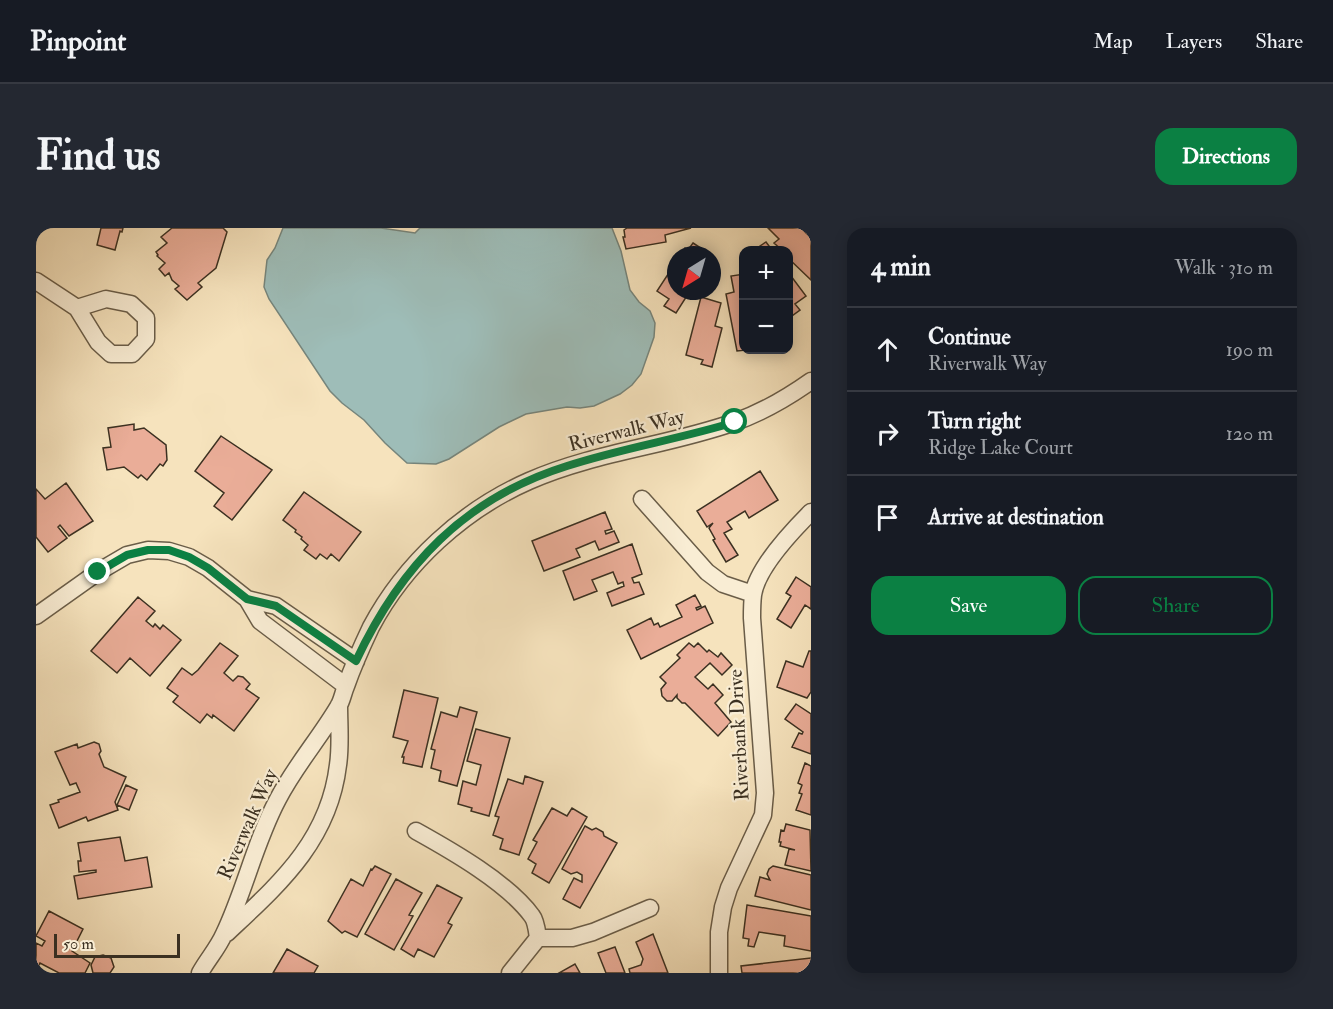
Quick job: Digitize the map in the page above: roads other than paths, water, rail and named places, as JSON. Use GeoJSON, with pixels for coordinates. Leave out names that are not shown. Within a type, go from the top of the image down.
{"type":"FeatureCollection","features":[{"type":"Feature","properties":{"kind":"street"},"geometry":{"type":"LineString","coordinates":[[36,281],[77,308]]}},
{"type":"Feature","properties":{"kind":"street","name":"Riverwalk Way"},"geometry":{"type":"LineString","coordinates":[[224,936],[258,841],[278,799],[298,764],[339,705],[356,661],[385,604],[417,562],[454,527],[491,501],[564,466],[698,434],[735,422],[778,403],[811,381]]}},
{"type":"Feature","properties":{"kind":"street"},"geometry":{"type":"LineString","coordinates":[[642,499],[707,572],[723,584],[753,594]]}},
{"type":"Feature","properties":{"kind":"street","name":"Riverbank Drive"},"geometry":{"type":"LineString","coordinates":[[719,973],[719,932],[723,907],[729,888],[763,815],[765,793],[752,618],[753,594],[761,573],[789,536],[811,512]]}},
{"type":"Feature","properties":{"kind":"street"},"geometry":{"type":"LineString","coordinates":[[36,616],[98,572],[127,555],[148,550],[169,550],[189,557],[208,568],[247,599],[260,621],[346,686]]}},
{"type":"Feature","properties":{"kind":"street"},"geometry":{"type":"LineString","coordinates":[[247,599],[276,606],[356,661]]}},
{"type":"Feature","properties":{"kind":"street","name":"Riverwalk Way"},"geometry":{"type":"LineString","coordinates":[[200,973],[224,936],[300,860],[325,815],[337,773],[339,705]]}},
{"type":"Feature","properties":{"kind":"street"},"geometry":{"type":"LineString","coordinates":[[416,831],[481,871],[506,890],[533,917],[538,938]]}},
{"type":"Feature","properties":{"kind":"street"},"geometry":{"type":"LineString","coordinates":[[538,938],[572,938],[593,932],[650,908]]}},
{"type":"Feature","properties":{"kind":"street"},"geometry":{"type":"LineString","coordinates":[[510,973],[538,938]]}},
{"type":"Feature","properties":{"kind":"water"},"geometry":{"type":"Polygon","coordinates":[[[283,228],[381,228],[415,233],[420,228],[612,228],[621,251],[630,290],[650,311],[655,323],[654,337],[641,374],[620,394],[594,406],[567,407],[526,414],[499,427],[449,459],[436,464],[407,463],[364,420],[330,391],[269,299],[264,287],[267,260],[283,228]]]}}]}
